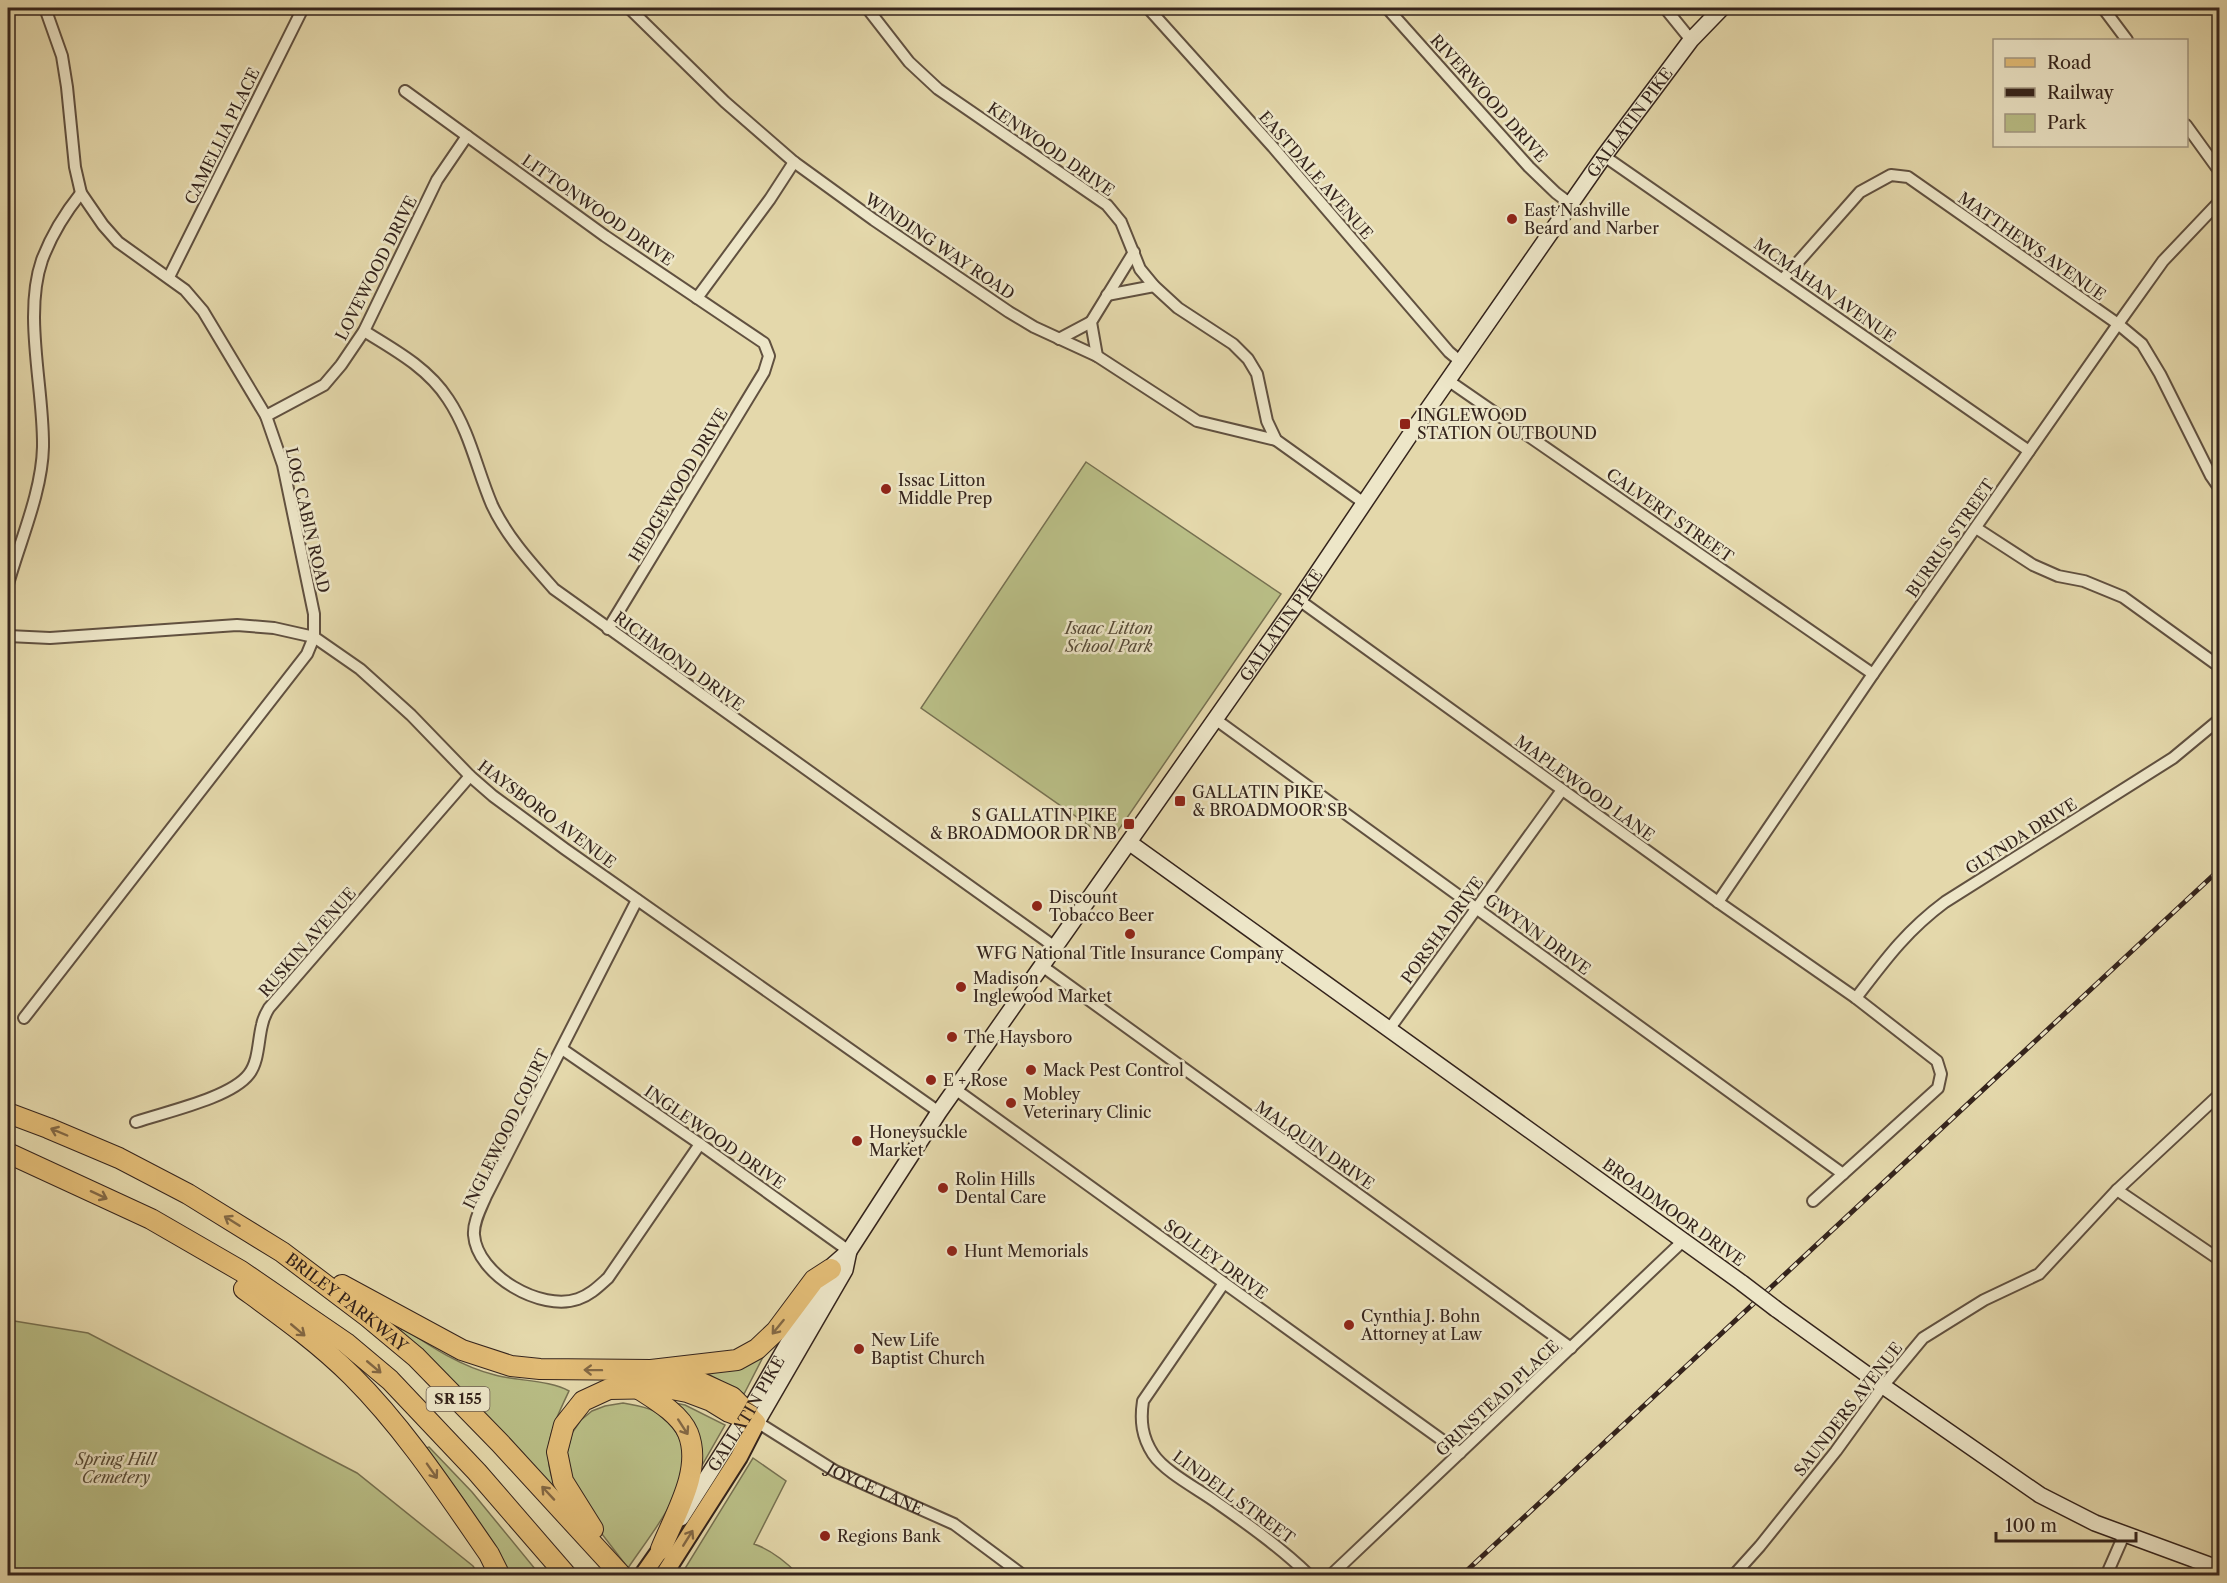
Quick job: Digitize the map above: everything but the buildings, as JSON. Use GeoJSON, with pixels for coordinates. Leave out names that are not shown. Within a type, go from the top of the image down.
{"type":"FeatureCollection","features":[{"type":"Feature","properties":{"kind":"highway","name":"BRILEY PARKWAY"},"geometry":{"type":"LineString","coordinates":[[8,1113],[129,1163],[188,1194],[282,1252],[368,1317],[416,1357],[619,1571]]}},
{"type":"Feature","properties":{"kind":"highway","name":"BRILEY PARKWAY"},"geometry":{"type":"LineString","coordinates":[[8,1153],[151,1219],[242,1271],[346,1343],[390,1380],[477,1472],[567,1575]]}},
{"type":"Feature","properties":{"kind":"highway"},"geometry":{"type":"LineString","coordinates":[[151,1219],[296,1327],[351,1375],[399,1428],[426,1463],[489,1554],[500,1575]]}},
{"type":"Feature","properties":{"kind":"highway"},"geometry":{"type":"LineString","coordinates":[[282,1252],[462,1350],[511,1366],[540,1369],[651,1370],[737,1360],[758,1349],[776,1331],[814,1280],[831,1269]]}},
{"type":"Feature","properties":{"kind":"highway"},"geometry":{"type":"LineString","coordinates":[[651,1370],[695,1380],[732,1396],[750,1418]]}},
{"type":"Feature","properties":{"kind":"highway"},"geometry":{"type":"LineString","coordinates":[[619,1571],[563,1481],[557,1452],[564,1425],[583,1401],[609,1389],[666,1388],[687,1392],[750,1418]]}},
{"type":"Feature","properties":{"kind":"highway"},"geometry":{"type":"LineString","coordinates":[[639,1389],[678,1418],[688,1432],[693,1453],[690,1476],[668,1554]]}},
{"type":"Feature","properties":{"kind":"main road","name":"GALLATIN PIKE"},"geometry":{"type":"LineString","coordinates":[[642,1575],[668,1554],[739,1457],[750,1418],[831,1269],[849,1251],[939,1112],[1130,843],[1604,156],[1691,40],[1722,8]]}},
{"type":"Feature","properties":{"kind":"main road","name":"BROADMOOR DRIVE"},"geometry":{"type":"LineString","coordinates":[[1130,843],[1390,1028],[1883,1386],[2040,1495],[2084,1518],[2124,1535],[2220,1569]]}},
{"type":"Feature","properties":{"kind":"main road","name":"GALLATIN PIKE"},"geometry":{"type":"LineString","coordinates":[[750,1418],[845,1270],[849,1251]]}},
{"type":"Feature","properties":{"kind":"main road","name":"GALLATIN PIKE"},"geometry":{"type":"LineString","coordinates":[[663,1575],[668,1554]]}},
{"type":"Feature","properties":{"kind":"street","name":"LOG CABIN ROAD"},"geometry":{"type":"LineString","coordinates":[[45,8],[62,56],[75,167],[81,193],[118,242],[185,290],[202,311],[266,416],[283,465],[296,523],[314,614],[314,637]]}},
{"type":"Feature","properties":{"kind":"street","name":"CAMELLIA PLACE"},"geometry":{"type":"LineString","coordinates":[[169,277],[303,8]]}},
{"type":"Feature","properties":{"kind":"street","name":"WINDING WAY ROAD"},"geometry":{"type":"LineString","coordinates":[[629,8],[725,102],[794,162],[1009,312],[1097,356],[1197,421],[1276,440]]}},
{"type":"Feature","properties":{"kind":"street","name":"KENWOOD DRIVE"},"geometry":{"type":"LineString","coordinates":[[867,8],[909,62],[939,88],[1107,205],[1121,222],[1140,269],[1154,286],[1178,308],[1233,344],[1248,359],[1257,374],[1267,422],[1276,440]]}},
{"type":"Feature","properties":{"kind":"street","name":"EASTDALE AVENUE"},"geometry":{"type":"LineString","coordinates":[[1148,8],[1273,147],[1449,352],[1461,362]]}},
{"type":"Feature","properties":{"kind":"street","name":"RIVERWOOD DRIVE"},"geometry":{"type":"LineString","coordinates":[[1388,8],[1529,167],[1572,205]]}},
{"type":"Feature","properties":{"kind":"street"},"geometry":{"type":"LineString","coordinates":[[1665,8],[1691,40]]}},
{"type":"Feature","properties":{"kind":"street"},"geometry":{"type":"LineString","coordinates":[[2103,8],[2126,39]]}},
{"type":"Feature","properties":{"kind":"street","name":"LITTONWOOD DRIVE"},"geometry":{"type":"LineString","coordinates":[[405,91],[605,236],[764,343],[769,356]]}},
{"type":"Feature","properties":{"kind":"street"},"geometry":{"type":"LineString","coordinates":[[2188,126],[2220,172]]}},
{"type":"Feature","properties":{"kind":"street","name":"LOVEWOOD DRIVE"},"geometry":{"type":"LineString","coordinates":[[266,416],[324,385],[341,365],[364,331],[437,180],[467,136]]}},
{"type":"Feature","properties":{"kind":"street","name":"MCMAHAN AVENUE"},"geometry":{"type":"LineString","coordinates":[[1604,156],[2029,450]]}},
{"type":"Feature","properties":{"kind":"street"},"geometry":{"type":"LineString","coordinates":[[697,298],[770,199],[794,162]]}},
{"type":"Feature","properties":{"kind":"street","name":"MATTHEWS AVENUE"},"geometry":{"type":"LineString","coordinates":[[1783,279],[1860,192],[1891,175],[1908,177],[2118,324],[2142,344],[2220,489]]}},
{"type":"Feature","properties":{"kind":"street"},"geometry":{"type":"LineString","coordinates":[[8,584],[41,472],[43,447],[35,313],[37,285],[42,261],[52,238],[81,193]]}},
{"type":"Feature","properties":{"kind":"street","name":"BURRUS STREET"},"geometry":{"type":"LineString","coordinates":[[1718,902],[1873,674],[2163,261],[2220,201]]}},
{"type":"Feature","properties":{"kind":"street"},"geometry":{"type":"LineString","coordinates":[[1059,339],[1091,322],[1134,252]]}},
{"type":"Feature","properties":{"kind":"street"},"geometry":{"type":"LineString","coordinates":[[1107,295],[1154,286]]}},
{"type":"Feature","properties":{"kind":"street"},"geometry":{"type":"LineString","coordinates":[[1091,322],[1097,356]]}},
{"type":"Feature","properties":{"kind":"street","name":"RICHMOND DRIVE"},"geometry":{"type":"LineString","coordinates":[[364,331],[426,372],[448,398],[465,431],[492,505],[510,537],[554,589],[1055,947]]}},
{"type":"Feature","properties":{"kind":"street","name":"HEDGEWOOD DRIVE"},"geometry":{"type":"LineString","coordinates":[[608,629],[765,372],[769,356]]}},
{"type":"Feature","properties":{"kind":"street","name":"CALVERT STREET"},"geometry":{"type":"LineString","coordinates":[[1449,381],[1873,674]]}},
{"type":"Feature","properties":{"kind":"street"},"geometry":{"type":"LineString","coordinates":[[1276,440],[1364,502]]}},
{"type":"Feature","properties":{"kind":"street"},"geometry":{"type":"LineString","coordinates":[[1976,528],[2032,564],[2058,576],[2084,581],[2123,597],[2220,667]]}},
{"type":"Feature","properties":{"kind":"street","name":"MAPLEWOOD LANE"},"geometry":{"type":"LineString","coordinates":[[1299,600],[1718,902],[1856,998],[1926,1050],[1937,1061],[1941,1074],[1938,1088],[1812,1201]]}},
{"type":"Feature","properties":{"kind":"street","name":"HAYSBORO AVENUE"},"geometry":{"type":"LineString","coordinates":[[8,636],[60,637],[237,625],[274,628],[314,637],[360,669],[411,715],[470,776],[493,796],[939,1112]]}},
{"type":"Feature","properties":{"kind":"street"},"geometry":{"type":"LineString","coordinates":[[24,1018],[307,654],[314,637]]}},
{"type":"Feature","properties":{"kind":"street","name":"GWYNN DRIVE"},"geometry":{"type":"LineString","coordinates":[[1215,719],[1843,1174]]}},
{"type":"Feature","properties":{"kind":"street","name":"GLYNDA DRIVE"},"geometry":{"type":"LineString","coordinates":[[1856,998],[1903,938],[1920,921],[1945,902],[2173,758],[2220,719]]}},
{"type":"Feature","properties":{"kind":"street","name":"RUSKIN AVENUE"},"geometry":{"type":"LineString","coordinates":[[136,1122],[215,1097],[239,1083],[250,1073],[268,1008],[470,776]]}},
{"type":"Feature","properties":{"kind":"street","name":"PORSHA DRIVE"},"geometry":{"type":"LineString","coordinates":[[1390,1028],[1562,790]]}},
{"type":"Feature","properties":{"kind":"street","name":"INGLEWOOD COURT"},"geometry":{"type":"LineString","coordinates":[[637,900],[477,1216],[474,1235],[479,1253],[492,1271],[506,1282],[541,1300],[560,1302],[576,1300],[592,1292],[608,1278],[700,1144]]}},
{"type":"Feature","properties":{"kind":"street","name":"MALQUIN DRIVE"},"geometry":{"type":"LineString","coordinates":[[1042,966],[1571,1348]]}},
{"type":"Feature","properties":{"kind":"street","name":"INGLEWOOD DRIVE"},"geometry":{"type":"LineString","coordinates":[[562,1049],[849,1251]]}},
{"type":"Feature","properties":{"kind":"street","name":"SOLLEY DRIVE"},"geometry":{"type":"LineString","coordinates":[[955,1089],[1460,1453]]}},
{"type":"Feature","properties":{"kind":"street","name":"SAUNDERS AVENUE"},"geometry":{"type":"LineString","coordinates":[[1733,1575],[1836,1451],[1883,1386],[1923,1338],[1984,1299],[2039,1274],[2117,1190],[2220,1094]]}},
{"type":"Feature","properties":{"kind":"street"},"geometry":{"type":"LineString","coordinates":[[2117,1190],[2220,1260]]}},
{"type":"Feature","properties":{"kind":"street","name":"GRINSTEAD PLACE"},"geometry":{"type":"LineString","coordinates":[[1330,1575],[1683,1241]]}},
{"type":"Feature","properties":{"kind":"street","name":"LINDELL STREET"},"geometry":{"type":"LineString","coordinates":[[1224,1283],[1143,1401],[1141,1418],[1144,1435],[1154,1456],[1169,1469],[1259,1531],[1310,1575]]}},
{"type":"Feature","properties":{"kind":"street","name":"JOYCE LANE"},"geometry":{"type":"LineString","coordinates":[[750,1418],[835,1471],[954,1524],[1024,1575]]}},
{"type":"Feature","properties":{"kind":"street"},"geometry":{"type":"LineString","coordinates":[[2106,1575],[2124,1535]]}},
{"type":"Feature","properties":{"kind":"green space","name":"Isaac Litton School Park"},"geometry":{"type":"Polygon","coordinates":[[[1086,462],[1281,594],[1111,841],[921,708],[1086,462]]]}},
{"type":"Feature","properties":{"kind":"green space","name":"Spring Hill Cemetery"},"geometry":{"type":"Polygon","coordinates":[[[8,1320],[88,1333],[357,1473],[473,1566],[479,1575],[8,1575],[8,1320]]]}},
{"type":"Feature","properties":{"kind":"green space"},"geometry":{"type":"Polygon","coordinates":[[[403,1328],[471,1367],[503,1377],[562,1387],[569,1391],[549,1442],[549,1467],[559,1495],[461,1389],[400,1331],[403,1328]]]}},
{"type":"Feature","properties":{"kind":"green space"},"geometry":{"type":"Polygon","coordinates":[[[764,1355],[744,1394],[708,1374],[710,1372],[764,1355]]]}},
{"type":"Feature","properties":{"kind":"green space"},"geometry":{"type":"Polygon","coordinates":[[[623,1403],[654,1411],[671,1425],[681,1443],[684,1464],[679,1486],[669,1507],[628,1568],[589,1517],[565,1461],[572,1433],[581,1420],[592,1411],[623,1403]]]}},
{"type":"Feature","properties":{"kind":"green space"},"geometry":{"type":"Polygon","coordinates":[[[675,1403],[685,1405],[725,1425],[701,1467],[675,1403]]]}},
{"type":"Feature","properties":{"kind":"green space"},"geometry":{"type":"Polygon","coordinates":[[[429,1447],[472,1492],[540,1575],[511,1575],[464,1500],[426,1448],[429,1447]]]}},
{"type":"Feature","properties":{"kind":"green space"},"geometry":{"type":"Polygon","coordinates":[[[753,1458],[786,1481],[754,1544],[778,1557],[799,1575],[681,1575],[753,1458]]]}},
{"type":"Feature","properties":{"kind":"railway"},"geometry":{"type":"LineString","coordinates":[[1461,1576],[2220,869]]}},
{"type":"Feature","properties":{"kind":"place","name":"East Nashville Beard and Narber"},"geometry":{"type":"Point","coordinates":[1512,219]}},
{"type":"Feature","properties":{"kind":"place","name":"INGLEWOOD STATION OUTBOUND"},"geometry":{"type":"Point","coordinates":[1405,424]}},
{"type":"Feature","properties":{"kind":"place","name":"Issac Litton Middle Prep"},"geometry":{"type":"Point","coordinates":[886,489]}},
{"type":"Feature","properties":{"kind":"place","name":"GALLATIN PIKE & BROADMOOR SB"},"geometry":{"type":"Point","coordinates":[1180,801]}},
{"type":"Feature","properties":{"kind":"place","name":"S GALLATIN PIKE & BROADMOOR DR NB"},"geometry":{"type":"Point","coordinates":[1129,824]}},
{"type":"Feature","properties":{"kind":"place","name":"Discount Tobacco Beer"},"geometry":{"type":"Point","coordinates":[1037,906]}},
{"type":"Feature","properties":{"kind":"place","name":"WFG National Title Insurance Company"},"geometry":{"type":"Point","coordinates":[1130,934]}},
{"type":"Feature","properties":{"kind":"place","name":"Madison Inglewood Market"},"geometry":{"type":"Point","coordinates":[961,987]}},
{"type":"Feature","properties":{"kind":"place","name":"The Haysboro"},"geometry":{"type":"Point","coordinates":[952,1037]}},
{"type":"Feature","properties":{"kind":"place","name":"Mack Pest Control"},"geometry":{"type":"Point","coordinates":[1031,1070]}},
{"type":"Feature","properties":{"kind":"place","name":"E + Rose"},"geometry":{"type":"Point","coordinates":[931,1080]}},
{"type":"Feature","properties":{"kind":"place","name":"Mobley Veterinary Clinic"},"geometry":{"type":"Point","coordinates":[1011,1103]}},
{"type":"Feature","properties":{"kind":"place","name":"Honeysuckle Market"},"geometry":{"type":"Point","coordinates":[857,1141]}},
{"type":"Feature","properties":{"kind":"place","name":"Rolin Hills Dental Care"},"geometry":{"type":"Point","coordinates":[943,1188]}},
{"type":"Feature","properties":{"kind":"place","name":"Hunt Memorials"},"geometry":{"type":"Point","coordinates":[952,1251]}},
{"type":"Feature","properties":{"kind":"place","name":"Cynthia J. Bohn Attorney at Law"},"geometry":{"type":"Point","coordinates":[1349,1325]}},
{"type":"Feature","properties":{"kind":"place","name":"New Life Baptist Church"},"geometry":{"type":"Point","coordinates":[859,1349]}},
{"type":"Feature","properties":{"kind":"place","name":"Regions Bank"},"geometry":{"type":"Point","coordinates":[825,1536]}}]}
